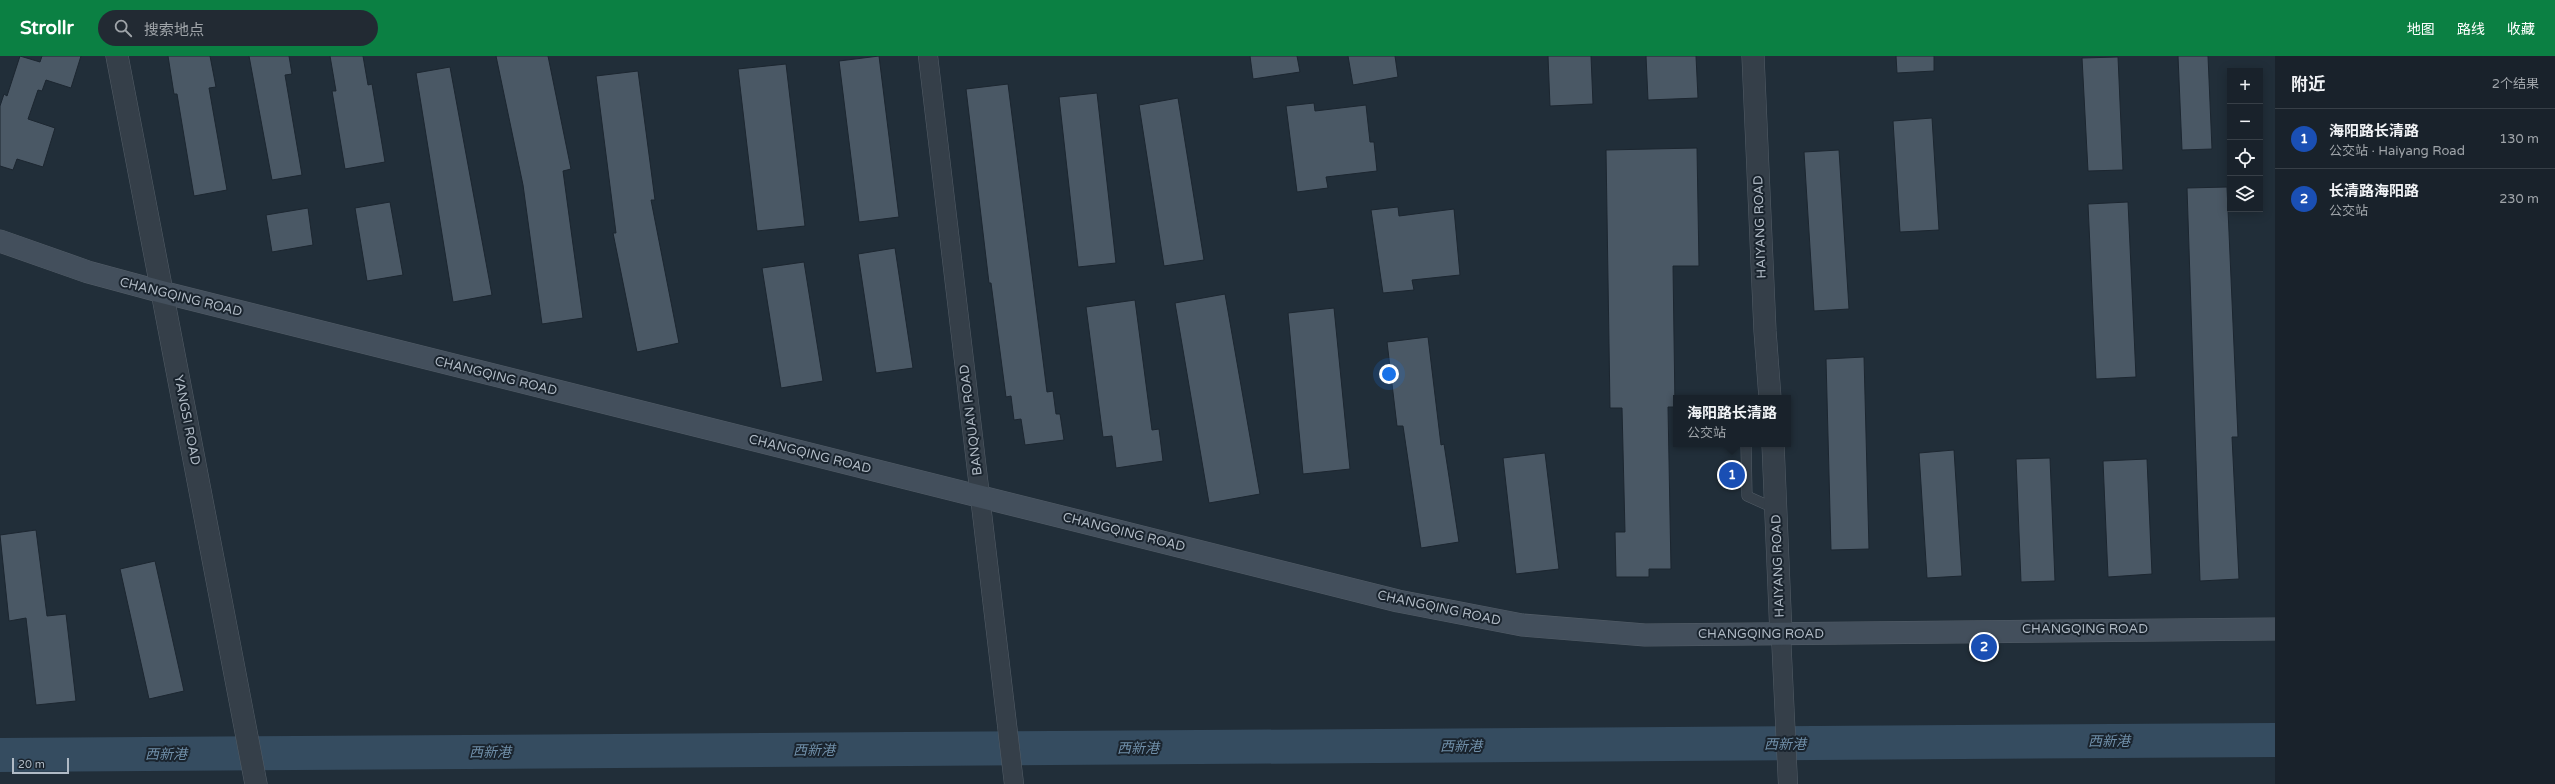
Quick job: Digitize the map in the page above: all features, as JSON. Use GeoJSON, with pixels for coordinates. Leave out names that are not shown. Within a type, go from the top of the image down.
{"type":"FeatureCollection","features":[{"type":"Feature","properties":{"kind":"main road","name":"CHANGQING ROAD"},"geometry":{"type":"LineString","coordinates":[[0,241],[88,272],[162,292],[1398,601],[1467,615],[1584,631],[1645,635],[1781,635],[2026,629],[2275,629]]}},
{"type":"Feature","properties":{"kind":"street","name":"YANGSI ROAD"},"geometry":{"type":"LineString","coordinates":[[117,56],[256,784]]}},
{"type":"Feature","properties":{"kind":"street","name":"BANQUAN ROAD"},"geometry":{"type":"LineString","coordinates":[[928,56],[1014,784]]}},
{"type":"Feature","properties":{"kind":"street","name":"HAIYANG ROAD"},"geometry":{"type":"LineString","coordinates":[[1754,56],[1764,324],[1770,395]]}},
{"type":"Feature","properties":{"kind":"street","name":"HAIYANG ROAD"},"geometry":{"type":"LineString","coordinates":[[1773,447],[1788,780]]}},
{"type":"Feature","properties":{"kind":"lane"},"geometry":{"type":"LineString","coordinates":[[1746,447],[1747,496],[1776,509]]}},
{"type":"Feature","properties":{"kind":"building"},"geometry":{"type":"Polygon","coordinates":[[[20,56],[40,62],[42,56],[81,56],[71,88],[46,80],[42,91],[38,90],[28,119],[55,128],[43,167],[17,159],[13,170],[0,166],[0,106],[4,94],[7,96],[20,56]]]}},
{"type":"Feature","properties":{"kind":"building"},"geometry":{"type":"Polygon","coordinates":[[[168,56],[210,56],[216,87],[209,88],[227,190],[194,196],[177,94],[174,94],[168,56]]]}},
{"type":"Feature","properties":{"kind":"building"},"geometry":{"type":"Polygon","coordinates":[[[249,56],[289,56],[292,74],[285,75],[302,175],[272,180],[249,56]]]}},
{"type":"Feature","properties":{"kind":"building"},"geometry":{"type":"Polygon","coordinates":[[[330,56],[363,56],[368,85],[372,84],[385,162],[345,169],[332,91],[336,91],[330,56]]]}},
{"type":"Feature","properties":{"kind":"building"},"geometry":{"type":"Polygon","coordinates":[[[496,56],[548,56],[571,169],[563,171],[583,318],[542,324],[523,185],[496,56]]]}},
{"type":"Feature","properties":{"kind":"building"},"geometry":{"type":"Polygon","coordinates":[[[879,56],[899,217],[859,222],[839,61],[879,56]]]}},
{"type":"Feature","properties":{"kind":"building"},"geometry":{"type":"Polygon","coordinates":[[[1250,56],[1297,56],[1300,72],[1253,79],[1250,56]]]}},
{"type":"Feature","properties":{"kind":"building"},"geometry":{"type":"Polygon","coordinates":[[[1348,56],[1395,56],[1398,77],[1353,85],[1348,56]]]}},
{"type":"Feature","properties":{"kind":"building"},"geometry":{"type":"Polygon","coordinates":[[[1548,56],[1591,56],[1593,104],[1550,106],[1548,56]]]}},
{"type":"Feature","properties":{"kind":"building"},"geometry":{"type":"Polygon","coordinates":[[[1646,56],[1696,56],[1698,98],[1648,100],[1646,56]]]}},
{"type":"Feature","properties":{"kind":"building"},"geometry":{"type":"Polygon","coordinates":[[[1896,56],[1934,56],[1934,71],[1897,73],[1896,56]]]}},
{"type":"Feature","properties":{"kind":"building"},"geometry":{"type":"Polygon","coordinates":[[[2178,56],[2208,56],[2212,149],[2182,150],[2178,56]]]}},
{"type":"Feature","properties":{"kind":"building"},"geometry":{"type":"Polygon","coordinates":[[[2118,57],[2123,170],[2088,171],[2082,58],[2118,57]]]}},
{"type":"Feature","properties":{"kind":"building"},"geometry":{"type":"Polygon","coordinates":[[[786,64],[805,226],[757,231],[738,69],[786,64]]]}},
{"type":"Feature","properties":{"kind":"building"},"geometry":{"type":"Polygon","coordinates":[[[450,67],[492,295],[453,302],[416,73],[450,67]]]}},
{"type":"Feature","properties":{"kind":"building"},"geometry":{"type":"Polygon","coordinates":[[[638,71],[655,200],[651,200],[679,343],[637,352],[613,233],[616,233],[596,76],[638,71]]]}},
{"type":"Feature","properties":{"kind":"building"},"geometry":{"type":"Polygon","coordinates":[[[1008,84],[1047,392],[1053,391],[1056,414],[1060,414],[1064,440],[1025,445],[1021,419],[1014,420],[1011,396],[1006,397],[991,283],[989,283],[966,89],[1008,84]]]}},
{"type":"Feature","properties":{"kind":"building"},"geometry":{"type":"Polygon","coordinates":[[[1097,93],[1116,263],[1078,267],[1059,97],[1097,93]]]}},
{"type":"Feature","properties":{"kind":"building"},"geometry":{"type":"Polygon","coordinates":[[[1178,98],[1204,260],[1164,266],[1139,105],[1178,98]]]}},
{"type":"Feature","properties":{"kind":"building"},"geometry":{"type":"Polygon","coordinates":[[[1314,103],[1315,111],[1366,105],[1370,142],[1374,142],[1377,171],[1326,177],[1328,188],[1297,192],[1286,106],[1314,103]]]}},
{"type":"Feature","properties":{"kind":"building"},"geometry":{"type":"Polygon","coordinates":[[[1932,118],[1939,230],[1900,232],[1893,121],[1932,118]]]}},
{"type":"Feature","properties":{"kind":"building"},"geometry":{"type":"Polygon","coordinates":[[[1697,148],[1699,266],[1673,266],[1675,395],[1673,395],[1673,407],[1668,407],[1671,569],[1649,569],[1649,577],[1616,577],[1615,532],[1625,532],[1622,408],[1610,408],[1606,150],[1697,148]]]}},
{"type":"Feature","properties":{"kind":"building"},"geometry":{"type":"Polygon","coordinates":[[[1839,150],[1849,309],[1814,311],[1804,152],[1839,150]]]}},
{"type":"Feature","properties":{"kind":"building"},"geometry":{"type":"Polygon","coordinates":[[[2227,187],[2238,437],[2232,437],[2239,579],[2200,581],[2187,188],[2227,187]]]}},
{"type":"Feature","properties":{"kind":"building"},"geometry":{"type":"Polygon","coordinates":[[[390,202],[403,275],[367,281],[355,208],[390,202]]]}},
{"type":"Feature","properties":{"kind":"building"},"geometry":{"type":"Polygon","coordinates":[[[2128,202],[2136,377],[2096,379],[2088,204],[2128,202]]]}},
{"type":"Feature","properties":{"kind":"building"},"geometry":{"type":"Polygon","coordinates":[[[1398,207],[1399,216],[1454,209],[1460,275],[1412,280],[1414,290],[1383,293],[1371,210],[1398,207]]]}},
{"type":"Feature","properties":{"kind":"building"},"geometry":{"type":"Polygon","coordinates":[[[308,208],[313,245],[272,252],[266,215],[308,208]]]}},
{"type":"Feature","properties":{"kind":"building"},"geometry":{"type":"Polygon","coordinates":[[[895,248],[913,368],[876,373],[858,254],[895,248]]]}},
{"type":"Feature","properties":{"kind":"building"},"geometry":{"type":"Polygon","coordinates":[[[804,262],[823,381],[781,388],[762,268],[804,262]]]}},
{"type":"Feature","properties":{"kind":"building"},"geometry":{"type":"Polygon","coordinates":[[[1225,294],[1260,494],[1209,503],[1175,303],[1225,294]]]}},
{"type":"Feature","properties":{"kind":"building"},"geometry":{"type":"Polygon","coordinates":[[[1135,300],[1152,430],[1159,429],[1163,461],[1116,468],[1112,436],[1103,437],[1086,307],[1135,300]]]}},
{"type":"Feature","properties":{"kind":"building"},"geometry":{"type":"Polygon","coordinates":[[[1334,308],[1350,469],[1303,474],[1288,313],[1334,308]]]}},
{"type":"Feature","properties":{"kind":"building"},"geometry":{"type":"Polygon","coordinates":[[[1428,337],[1441,445],[1444,444],[1459,542],[1421,548],[1403,426],[1397,426],[1387,342],[1428,337]]]}},
{"type":"Feature","properties":{"kind":"building"},"geometry":{"type":"Polygon","coordinates":[[[1864,357],[1869,549],[1831,550],[1826,359],[1864,357]]]}},
{"type":"Feature","properties":{"kind":"building"},"geometry":{"type":"Polygon","coordinates":[[[1954,450],[1962,576],[1927,578],[1919,453],[1954,450]]]}},
{"type":"Feature","properties":{"kind":"building"},"geometry":{"type":"Polygon","coordinates":[[[1545,453],[1559,569],[1516,574],[1503,458],[1545,453]]]}},
{"type":"Feature","properties":{"kind":"building"},"geometry":{"type":"Polygon","coordinates":[[[2050,458],[2055,581],[2021,582],[2016,459],[2050,458]]]}},
{"type":"Feature","properties":{"kind":"building"},"geometry":{"type":"Polygon","coordinates":[[[2147,459],[2152,574],[2108,577],[2103,461],[2147,459]]]}},
{"type":"Feature","properties":{"kind":"building"},"geometry":{"type":"Polygon","coordinates":[[[36,530],[47,616],[66,614],[76,701],[36,705],[26,618],[9,621],[0,535],[36,530]]]}},
{"type":"Feature","properties":{"kind":"building"},"geometry":{"type":"Polygon","coordinates":[[[155,561],[184,691],[149,699],[120,569],[155,561]]]}},
{"type":"Feature","properties":{"kind":"waterway","name":"西新港"},"geometry":{"type":"LineString","coordinates":[[0,755],[2275,740]]}},
{"type":"Feature","properties":{"kind":"place","name":"海阳路长清路"},"geometry":{"type":"Point","coordinates":[1732,475]}},
{"type":"Feature","properties":{"kind":"place","name":"长清路海阳路"},"geometry":{"type":"Point","coordinates":[1984,647]}}]}
